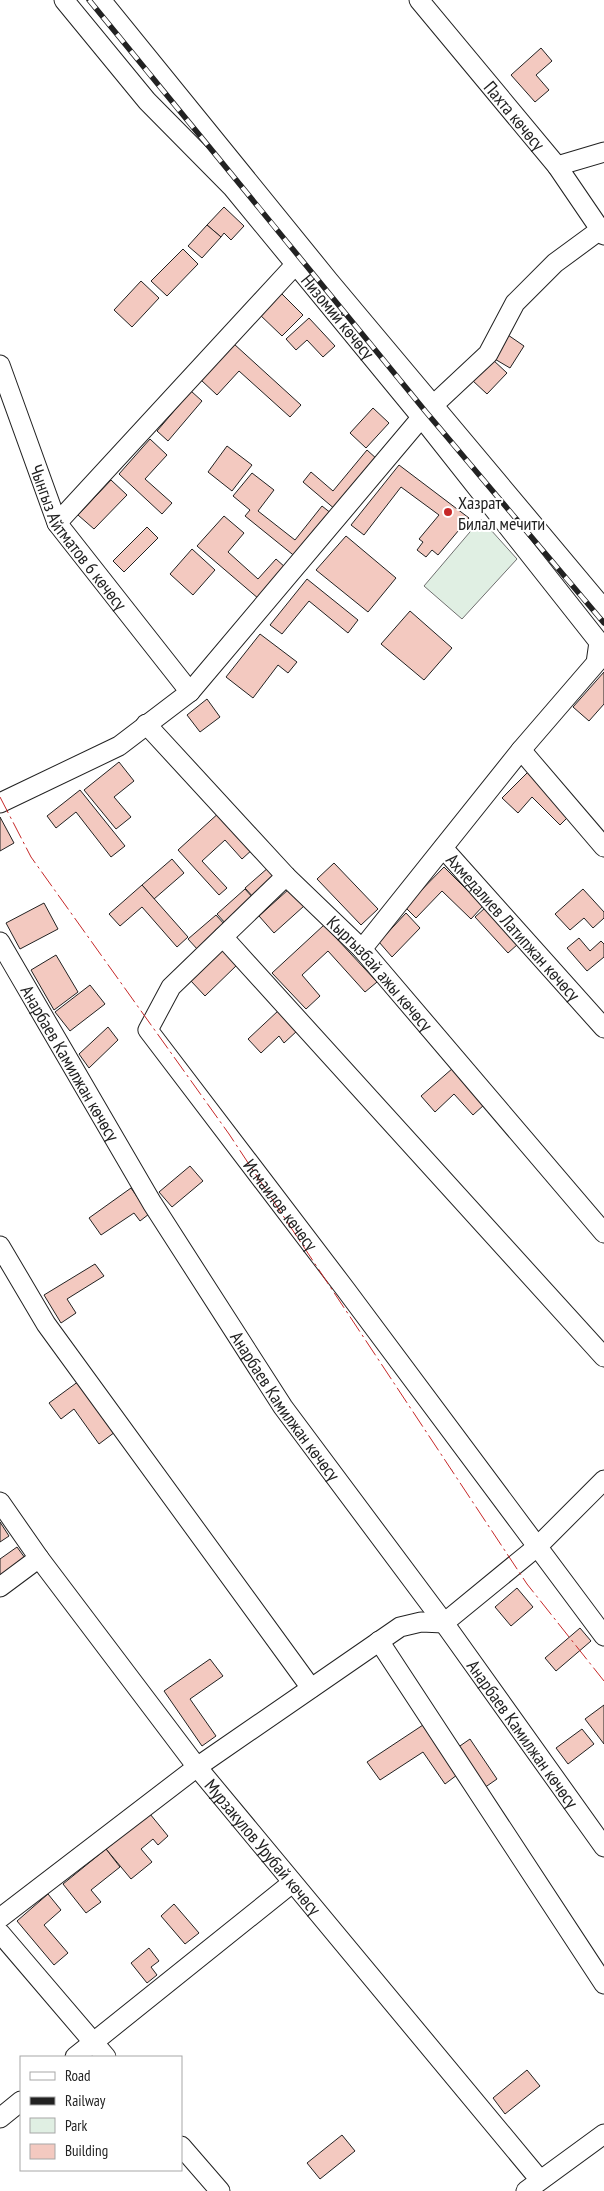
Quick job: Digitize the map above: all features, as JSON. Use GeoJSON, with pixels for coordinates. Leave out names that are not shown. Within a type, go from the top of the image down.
{"type":"FeatureCollection","features":[{"type":"Feature","properties":{"kind":"street","name":"Низомий көчөсү"},"geometry":{"type":"LineString","coordinates":[[64,0],[147,101],[232,187],[295,265],[428,412],[599,642],[596,663],[521,750]]}},
{"type":"Feature","properties":{"kind":"street"},"geometry":{"type":"LineString","coordinates":[[101,0],[329,281],[428,412],[604,609]]}},
{"type":"Feature","properties":{"kind":"street","name":"Пахта көчөсү"},"geometry":{"type":"LineString","coordinates":[[419,0],[556,166],[602,233]]}},
{"type":"Feature","properties":{"kind":"street"},"geometry":{"type":"LineString","coordinates":[[556,166],[604,152]]}},
{"type":"Feature","properties":{"kind":"street"},"geometry":{"type":"LineString","coordinates":[[0,803],[119,746],[190,692],[428,412],[488,354],[515,303],[555,263],[602,233]]}},
{"type":"Feature","properties":{"kind":"street"},"geometry":{"type":"LineString","coordinates":[[57,523],[295,265]]}},
{"type":"Feature","properties":{"kind":"street","name":"Чынгыз Айтматов 6 көчөсү"},"geometry":{"type":"LineString","coordinates":[[0,365],[57,523],[190,692]]}},
{"type":"Feature","properties":{"kind":"street","name":"Кыргызбай ажы көчөсү"},"geometry":{"type":"LineString","coordinates":[[146,724],[286,876],[362,949],[604,1233]]}},
{"type":"Feature","properties":{"kind":"street"},"geometry":{"type":"LineString","coordinates":[[362,949],[521,750],[604,846]]}},
{"type":"Feature","properties":{"kind":"street","name":"Ахмедалиев Латипжан көчөсү"},"geometry":{"type":"LineString","coordinates":[[443,848],[604,1028]]}},
{"type":"Feature","properties":{"kind":"street","name":"Исмаилов көчөсү"},"geometry":{"type":"LineString","coordinates":[[286,876],[171,986],[148,1030],[352,1297],[538,1546]]}},
{"type":"Feature","properties":{"kind":"street"},"geometry":{"type":"LineString","coordinates":[[223,937],[604,1358]]}},
{"type":"Feature","properties":{"kind":"street","name":"Анарбаев Камилжан көчөсү"},"geometry":{"type":"LineString","coordinates":[[0,942],[152,1203],[283,1408],[444,1622],[604,1847]]}},
{"type":"Feature","properties":{"kind":"street"},"geometry":{"type":"LineString","coordinates":[[0,1246],[46,1324],[311,1688]]}},
{"type":"Feature","properties":{"kind":"street"},"geometry":{"type":"LineString","coordinates":[[0,1918],[196,1766],[400,1627],[421,1622],[444,1622],[538,1546],[604,1480]]}},
{"type":"Feature","properties":{"kind":"street","name":"Мурзакулов Урубай көчөсү"},"geometry":{"type":"LineString","coordinates":[[0,1502],[196,1766],[292,1883],[533,2186]]}},
{"type":"Feature","properties":{"kind":"street"},"geometry":{"type":"LineString","coordinates":[[538,1546],[604,1636]]}},
{"type":"Feature","properties":{"kind":"street"},"geometry":{"type":"LineString","coordinates":[[0,1587],[40,1558]]}},
{"type":"Feature","properties":{"kind":"street"},"geometry":{"type":"LineString","coordinates":[[379,1641],[604,1984]]}},
{"type":"Feature","properties":{"kind":"street"},"geometry":{"type":"LineString","coordinates":[[76,2056],[292,1883]]}},
{"type":"Feature","properties":{"kind":"street"},"geometry":{"type":"LineString","coordinates":[[0,1933],[105,2056]]}},
{"type":"Feature","properties":{"kind":"street"},"geometry":{"type":"LineString","coordinates":[[0,2118],[20,2102]]}},
{"type":"Feature","properties":{"kind":"street"},"geometry":{"type":"LineString","coordinates":[[533,2186],[604,2134]]}},
{"type":"Feature","properties":{"kind":"street"},"geometry":{"type":"LineString","coordinates":[[182,2147],[220,2191]]}},
{"type":"Feature","properties":{"kind":"green space"},"geometry":{"type":"Polygon","coordinates":[[[481,519],[517,559],[462,619],[424,586],[481,519]]]}},
{"type":"Feature","properties":{"kind":"building"},"geometry":{"type":"Polygon","coordinates":[[[541,48],[552,61],[536,75],[549,90],[535,102],[511,75],[541,48]]]}},
{"type":"Feature","properties":{"kind":"building"},"geometry":{"type":"Polygon","coordinates":[[[224,207],[244,226],[231,240],[224,233],[221,237],[207,225],[224,207]]]}},
{"type":"Feature","properties":{"kind":"building"},"geometry":{"type":"Polygon","coordinates":[[[207,225],[221,237],[202,258],[188,246],[207,225]]]}},
{"type":"Feature","properties":{"kind":"building"},"geometry":{"type":"Polygon","coordinates":[[[183,249],[198,264],[167,296],[151,281],[183,249]]]}},
{"type":"Feature","properties":{"kind":"building"},"geometry":{"type":"Polygon","coordinates":[[[141,281],[159,298],[132,327],[114,310],[141,281]]]}},
{"type":"Feature","properties":{"kind":"building"},"geometry":{"type":"Polygon","coordinates":[[[279,291],[303,315],[282,336],[258,313],[279,291]]]}},
{"type":"Feature","properties":{"kind":"building"},"geometry":{"type":"Polygon","coordinates":[[[309,318],[335,346],[323,357],[307,340],[296,350],[286,339],[309,318]]]}},
{"type":"Feature","properties":{"kind":"building"},"geometry":{"type":"Polygon","coordinates":[[[508,335],[524,346],[510,368],[493,358],[508,335]]]}},
{"type":"Feature","properties":{"kind":"building"},"geometry":{"type":"Polygon","coordinates":[[[234,344],[301,405],[290,417],[239,371],[217,395],[201,380],[234,344]]]}},
{"type":"Feature","properties":{"kind":"building"},"geometry":{"type":"Polygon","coordinates":[[[492,359],[507,373],[487,394],[472,380],[492,359]]]}},
{"type":"Feature","properties":{"kind":"building"},"geometry":{"type":"Polygon","coordinates":[[[191,391],[202,401],[168,441],[157,431],[191,391]]]}},
{"type":"Feature","properties":{"kind":"building"},"geometry":{"type":"Polygon","coordinates":[[[373,408],[389,423],[366,448],[350,433],[373,408]]]}},
{"type":"Feature","properties":{"kind":"building"},"geometry":{"type":"Polygon","coordinates":[[[150,439],[167,455],[145,479],[172,503],[162,514],[119,474],[150,439]]]}},
{"type":"Feature","properties":{"kind":"building"},"geometry":{"type":"Polygon","coordinates":[[[227,446],[252,465],[232,491],[208,472],[227,446]]]}},
{"type":"Feature","properties":{"kind":"building"},"geometry":{"type":"Polygon","coordinates":[[[367,450],[378,460],[336,510],[303,482],[311,472],[333,491],[367,450]]]}},
{"type":"Feature","properties":{"kind":"building","name":"Хазрат Билал мечити"},"geometry":{"type":"Polygon","coordinates":[[[399,465],[469,518],[438,555],[432,550],[426,557],[417,550],[423,542],[419,539],[439,515],[401,487],[364,535],[351,525],[399,465]]]}},
{"type":"Feature","properties":{"kind":"building"},"geometry":{"type":"Polygon","coordinates":[[[252,473],[274,490],[258,511],[295,540],[322,506],[332,514],[297,558],[245,516],[250,510],[233,496],[252,473]]]}},
{"type":"Feature","properties":{"kind":"building"},"geometry":{"type":"Polygon","coordinates":[[[111,480],[127,495],[94,529],[78,515],[111,480]]]}},
{"type":"Feature","properties":{"kind":"building"},"geometry":{"type":"Polygon","coordinates":[[[224,516],[244,533],[228,552],[258,579],[276,559],[286,568],[259,599],[197,546],[224,516]]]}},
{"type":"Feature","properties":{"kind":"building"},"geometry":{"type":"Polygon","coordinates":[[[147,527],[158,538],[124,572],[113,561],[147,527]]]}},
{"type":"Feature","properties":{"kind":"building"},"geometry":{"type":"Polygon","coordinates":[[[346,536],[396,578],[368,612],[316,570],[346,536]]]}},
{"type":"Feature","properties":{"kind":"building"},"geometry":{"type":"Polygon","coordinates":[[[192,549],[215,570],[193,595],[170,574],[192,549]]]}},
{"type":"Feature","properties":{"kind":"building"},"geometry":{"type":"Polygon","coordinates":[[[307,579],[358,620],[348,633],[309,601],[282,634],[270,625],[307,579]]]}},
{"type":"Feature","properties":{"kind":"building"},"geometry":{"type":"Polygon","coordinates":[[[410,611],[452,648],[424,680],[381,644],[410,611]]]}},
{"type":"Feature","properties":{"kind":"building"},"geometry":{"type":"Polygon","coordinates":[[[260,634],[297,662],[288,673],[278,665],[253,698],[226,677],[260,634]]]}},
{"type":"Feature","properties":{"kind":"building"},"geometry":{"type":"Polygon","coordinates":[[[604,672],[604,704],[589,721],[573,707],[604,672]]]}},
{"type":"Feature","properties":{"kind":"building"},"geometry":{"type":"Polygon","coordinates":[[[207,699],[220,717],[200,732],[187,715],[207,699]]]}},
{"type":"Feature","properties":{"kind":"building"},"geometry":{"type":"Polygon","coordinates":[[[119,762],[134,781],[114,797],[131,817],[116,829],[84,790],[119,762]]]}},
{"type":"Feature","properties":{"kind":"building"},"geometry":{"type":"Polygon","coordinates":[[[529,771],[570,815],[560,825],[532,797],[518,813],[502,798],[529,771]]]}},
{"type":"Feature","properties":{"kind":"building"},"geometry":{"type":"Polygon","coordinates":[[[80,790],[125,846],[111,857],[76,812],[56,828],[47,816],[80,790]]]}},
{"type":"Feature","properties":{"kind":"building"},"geometry":{"type":"Polygon","coordinates":[[[221,811],[254,848],[242,859],[225,840],[202,861],[227,888],[219,895],[178,850],[221,811]]]}},
{"type":"Feature","properties":{"kind":"building"},"geometry":{"type":"Polygon","coordinates":[[[0,817],[14,843],[0,851],[0,817]]]}},
{"type":"Feature","properties":{"kind":"building"},"geometry":{"type":"Polygon","coordinates":[[[172,859],[184,873],[154,899],[142,885],[172,859]]]}},
{"type":"Feature","properties":{"kind":"building"},"geometry":{"type":"Polygon","coordinates":[[[334,863],[378,909],[361,925],[317,879],[334,863]]]}},
{"type":"Feature","properties":{"kind":"building"},"geometry":{"type":"Polygon","coordinates":[[[269,867],[278,877],[254,898],[245,888],[269,867]]]}},
{"type":"Feature","properties":{"kind":"building"},"geometry":{"type":"Polygon","coordinates":[[[444,867],[483,906],[471,919],[442,891],[416,918],[405,907],[444,867]]]}},
{"type":"Feature","properties":{"kind":"building"},"geometry":{"type":"Polygon","coordinates":[[[142,885],[188,937],[177,947],[142,907],[120,926],[109,914],[142,885]]]}},
{"type":"Feature","properties":{"kind":"building"},"geometry":{"type":"Polygon","coordinates":[[[245,889],[254,899],[226,924],[217,914],[245,889]]]}},
{"type":"Feature","properties":{"kind":"building"},"geometry":{"type":"Polygon","coordinates":[[[289,889],[304,906],[274,933],[259,916],[289,889]]]}},
{"type":"Feature","properties":{"kind":"building"},"geometry":{"type":"Polygon","coordinates":[[[583,889],[604,912],[604,918],[593,928],[584,918],[570,930],[555,914],[583,889]]]}},
{"type":"Feature","properties":{"kind":"building"},"geometry":{"type":"Polygon","coordinates":[[[44,903],[58,929],[20,949],[6,923],[44,903]]]}},
{"type":"Feature","properties":{"kind":"building"},"geometry":{"type":"Polygon","coordinates":[[[485,908],[518,944],[508,953],[475,917],[485,908]]]}},
{"type":"Feature","properties":{"kind":"building"},"geometry":{"type":"Polygon","coordinates":[[[406,913],[420,928],[392,957],[379,942],[406,913]]]}},
{"type":"Feature","properties":{"kind":"building"},"geometry":{"type":"Polygon","coordinates":[[[216,915],[225,925],[198,950],[188,939],[216,915]]]}},
{"type":"Feature","properties":{"kind":"building"},"geometry":{"type":"Polygon","coordinates":[[[324,925],[377,982],[365,992],[328,951],[302,975],[320,996],[306,1009],[272,973],[324,925]]]}},
{"type":"Feature","properties":{"kind":"building"},"geometry":{"type":"Polygon","coordinates":[[[579,938],[590,951],[601,941],[604,944],[604,957],[587,971],[567,948],[579,938]]]}},
{"type":"Feature","properties":{"kind":"building"},"geometry":{"type":"Polygon","coordinates":[[[224,949],[238,964],[205,996],[191,981],[224,949]]]}},
{"type":"Feature","properties":{"kind":"building"},"geometry":{"type":"Polygon","coordinates":[[[56,955],[78,992],[54,1010],[31,970],[56,955]]]}},
{"type":"Feature","properties":{"kind":"building"},"geometry":{"type":"Polygon","coordinates":[[[90,985],[105,1004],[70,1031],[55,1012],[90,985]]]}},
{"type":"Feature","properties":{"kind":"building"},"geometry":{"type":"Polygon","coordinates":[[[279,1010],[298,1030],[284,1043],[279,1036],[261,1053],[248,1039],[279,1010]]]}},
{"type":"Feature","properties":{"kind":"building"},"geometry":{"type":"Polygon","coordinates":[[[108,1027],[118,1040],[89,1068],[79,1054],[108,1027]]]}},
{"type":"Feature","properties":{"kind":"building"},"geometry":{"type":"Polygon","coordinates":[[[453,1068],[485,1104],[473,1115],[454,1094],[435,1112],[421,1096],[453,1068]]]}},
{"type":"Feature","properties":{"kind":"building"},"geometry":{"type":"Polygon","coordinates":[[[190,1166],[203,1181],[172,1207],[159,1192],[190,1166]]]}},
{"type":"Feature","properties":{"kind":"building"},"geometry":{"type":"Polygon","coordinates":[[[131,1188],[149,1214],[140,1221],[134,1213],[101,1235],[89,1218],[131,1188]]]}},
{"type":"Feature","properties":{"kind":"building"},"geometry":{"type":"Polygon","coordinates":[[[95,1264],[104,1276],[67,1299],[76,1313],[61,1323],[44,1295],[95,1264]]]}},
{"type":"Feature","properties":{"kind":"building"},"geometry":{"type":"Polygon","coordinates":[[[79,1381],[115,1432],[99,1444],[74,1409],[61,1419],[49,1403],[79,1381]]]}},
{"type":"Feature","properties":{"kind":"building"},"geometry":{"type":"Polygon","coordinates":[[[0,1522],[9,1536],[0,1542],[0,1522]]]}},
{"type":"Feature","properties":{"kind":"building"},"geometry":{"type":"Polygon","coordinates":[[[17,1547],[25,1558],[0,1576],[0,1559],[17,1547]]]}},
{"type":"Feature","properties":{"kind":"building"},"geometry":{"type":"Polygon","coordinates":[[[517,1588],[533,1607],[511,1626],[495,1607],[517,1588]]]}},
{"type":"Feature","properties":{"kind":"building"},"geometry":{"type":"Polygon","coordinates":[[[580,1628],[591,1641],[556,1671],[545,1658],[580,1628]]]}},
{"type":"Feature","properties":{"kind":"building"},"geometry":{"type":"Polygon","coordinates":[[[210,1659],[223,1676],[190,1699],[216,1736],[202,1746],[164,1691],[210,1659]]]}},
{"type":"Feature","properties":{"kind":"building"},"geometry":{"type":"Polygon","coordinates":[[[604,1705],[604,1744],[585,1719],[604,1705]]]}},
{"type":"Feature","properties":{"kind":"building"},"geometry":{"type":"Polygon","coordinates":[[[423,1725],[457,1775],[445,1784],[423,1752],[380,1780],[367,1762],[423,1725]]]}},
{"type":"Feature","properties":{"kind":"building"},"geometry":{"type":"Polygon","coordinates":[[[582,1729],[594,1744],[568,1764],[556,1748],[582,1729]]]}},
{"type":"Feature","properties":{"kind":"building"},"geometry":{"type":"Polygon","coordinates":[[[470,1739],[497,1779],[484,1788],[457,1748],[470,1739]]]}},
{"type":"Feature","properties":{"kind":"building"},"geometry":{"type":"Polygon","coordinates":[[[150,1814],[168,1836],[158,1845],[153,1839],[141,1849],[152,1862],[131,1879],[106,1849],[150,1814]]]}},
{"type":"Feature","properties":{"kind":"building"},"geometry":{"type":"Polygon","coordinates":[[[106,1849],[120,1867],[91,1890],[101,1902],[86,1913],[63,1884],[106,1849]]]}},
{"type":"Feature","properties":{"kind":"building"},"geometry":{"type":"Polygon","coordinates":[[[48,1894],[61,1910],[44,1925],[68,1953],[54,1965],[17,1921],[48,1894]]]}},
{"type":"Feature","properties":{"kind":"building"},"geometry":{"type":"Polygon","coordinates":[[[174,1904],[199,1933],[185,1944],[161,1916],[174,1904]]]}},
{"type":"Feature","properties":{"kind":"building"},"geometry":{"type":"Polygon","coordinates":[[[149,1948],[159,1961],[151,1967],[157,1975],[147,1983],[131,1963],[149,1948]]]}},
{"type":"Feature","properties":{"kind":"building"},"geometry":{"type":"Polygon","coordinates":[[[527,2070],[540,2086],[505,2114],[493,2098],[527,2070]]]}},
{"type":"Feature","properties":{"kind":"building"},"geometry":{"type":"Polygon","coordinates":[[[342,2135],[355,2151],[320,2179],[307,2163],[342,2135]]]}},
{"type":"Feature","properties":{"kind":"railway"},"geometry":{"type":"LineString","coordinates":[[89,0],[426,412],[604,623]]}},
{"type":"Feature","properties":{"kind":"power"},"geometry":{"type":"LineString","coordinates":[[0,797],[31,857],[229,1134],[527,1584],[604,1681]]}},
{"type":"Feature","properties":{"kind":"place","name":"Хазрат Билал мечити"},"geometry":{"type":"Point","coordinates":[448,512]}}]}
